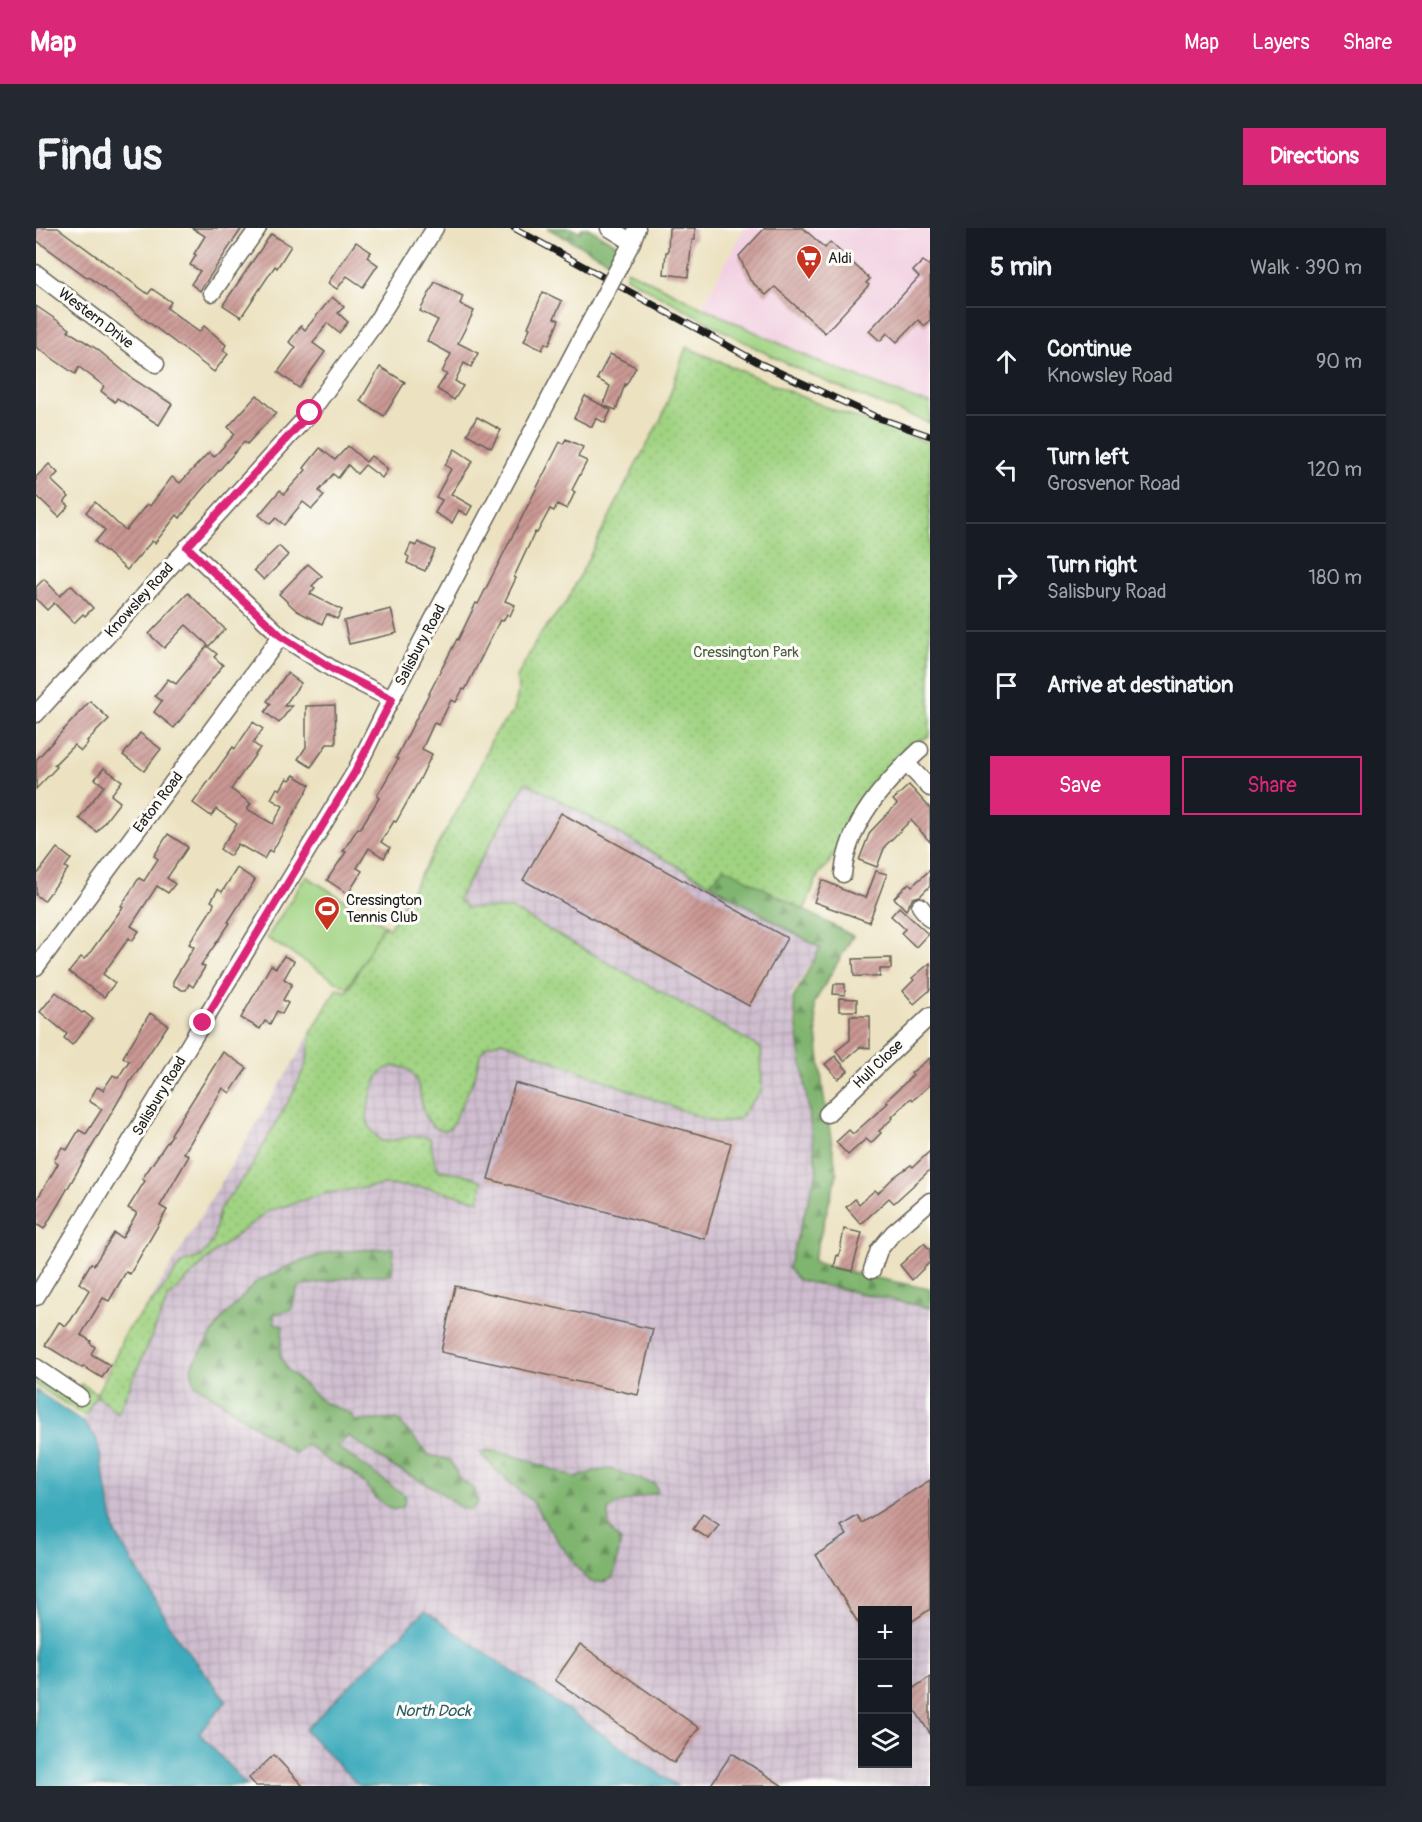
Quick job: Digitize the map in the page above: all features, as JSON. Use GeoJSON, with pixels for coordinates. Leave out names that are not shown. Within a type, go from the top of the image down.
{"type":"FeatureCollection","features":[{"type":"Feature","properties":{"kind":"street"},"geometry":{"type":"LineString","coordinates":[[212,293],[258,228]]}},
{"type":"Feature","properties":{"kind":"street","name":"Knowsley Road"},"geometry":{"type":"LineString","coordinates":[[36,714],[310,413],[376,322],[435,228]]}},
{"type":"Feature","properties":{"kind":"street"},"geometry":{"type":"LineString","coordinates":[[609,228],[635,235]]}},
{"type":"Feature","properties":{"kind":"street","name":"Salisbury Road"},"geometry":{"type":"LineString","coordinates":[[36,1297],[355,772],[635,235]]}},
{"type":"Feature","properties":{"kind":"street","name":"Western Drive"},"geometry":{"type":"LineString","coordinates":[[36,273],[156,364]]}},
{"type":"Feature","properties":{"kind":"street"},"geometry":{"type":"LineString","coordinates":[[187,547],[281,636],[334,670],[392,699]]}},
{"type":"Feature","properties":{"kind":"street","name":"Eaton Road"},"geometry":{"type":"LineString","coordinates":[[36,967],[281,636]]}},
{"type":"Feature","properties":{"kind":"street"},"geometry":{"type":"LineString","coordinates":[[843,874],[849,846],[865,811],[876,795],[920,750]]}},
{"type":"Feature","properties":{"kind":"street"},"geometry":{"type":"LineString","coordinates":[[906,763],[930,788]]}},
{"type":"Feature","properties":{"kind":"street","name":"Hull Close"},"geometry":{"type":"LineString","coordinates":[[827,1114],[930,1016]]}},
{"type":"Feature","properties":{"kind":"street"},"geometry":{"type":"LineString","coordinates":[[872,1270],[879,1250],[894,1233],[930,1201]]}},
{"type":"Feature","properties":{"kind":"street"},"geometry":{"type":"LineString","coordinates":[[36,1367],[80,1397]]}},
{"type":"Feature","properties":{"kind":"shaded area"},"geometry":{"type":"Polygon","coordinates":[[[744,228],[930,228],[930,403],[817,361],[702,307],[744,228]]]}},
{"type":"Feature","properties":{"kind":"shaded area"},"geometry":{"type":"Polygon","coordinates":[[[525,782],[678,865],[820,948],[791,995],[817,1171],[788,1268],[798,1281],[930,1308],[930,1786],[247,1786],[199,1732],[227,1701],[178,1640],[115,1532],[97,1439],[82,1421],[104,1378],[318,1021],[370,1052],[525,782]]]}},
{"type":"Feature","properties":{"kind":"green space"},"geometry":{"type":"Polygon","coordinates":[[[547,228],[571,228],[579,232],[582,228],[588,228],[618,245],[611,262],[547,228]]]}},
{"type":"Feature","properties":{"kind":"green space"},"geometry":{"type":"Polygon","coordinates":[[[627,270],[817,361],[930,403],[930,423],[841,388],[775,358],[626,277],[627,270]]]}},
{"type":"Feature","properties":{"kind":"green space","name":"Cressington Park"},"geometry":{"type":"Polygon","coordinates":[[[686,347],[828,408],[930,443],[930,736],[913,743],[862,796],[828,865],[819,873],[804,910],[724,867],[710,884],[526,782],[458,899],[467,908],[512,909],[761,1048],[762,1089],[739,1119],[721,1123],[702,1118],[502,1041],[486,1046],[480,1055],[475,1076],[465,1098],[451,1127],[444,1131],[433,1126],[427,1118],[418,1084],[409,1071],[401,1067],[392,1067],[383,1071],[376,1080],[368,1111],[368,1123],[372,1130],[381,1141],[417,1136],[430,1138],[435,1164],[439,1170],[471,1176],[482,1181],[480,1201],[429,1188],[384,1185],[327,1193],[268,1211],[215,1252],[169,1297],[118,1413],[96,1395],[126,1331],[160,1293],[182,1263],[202,1256],[213,1241],[219,1210],[249,1171],[292,1095],[307,1062],[311,1033],[337,988],[347,992],[382,927],[389,929],[470,789],[494,734],[514,711],[518,691],[517,677],[539,636],[567,601],[663,415],[686,347]]]}},
{"type":"Feature","properties":{"kind":"green space"},"geometry":{"type":"Polygon","coordinates":[[[828,865],[819,873],[804,910],[853,936],[814,1003],[823,1091],[837,1174],[813,1262],[930,1289],[930,1308],[798,1280],[788,1268],[817,1171],[793,999],[820,948],[710,884],[724,867],[807,878],[828,865]]]}},
{"type":"Feature","properties":{"kind":"green space","name":"Cressington Tennis Club"},"geometry":{"type":"Polygon","coordinates":[[[306,876],[386,926],[347,988],[267,938],[306,876]]]}},
{"type":"Feature","properties":{"kind":"green space"},"geometry":{"type":"Polygon","coordinates":[[[394,1248],[392,1275],[361,1275],[298,1287],[291,1310],[274,1314],[275,1323],[283,1326],[280,1355],[287,1369],[323,1402],[350,1413],[355,1421],[397,1419],[429,1455],[450,1460],[459,1478],[475,1490],[478,1502],[471,1510],[461,1508],[436,1489],[392,1466],[348,1436],[337,1447],[406,1496],[403,1507],[393,1510],[375,1498],[365,1484],[351,1471],[330,1462],[306,1444],[295,1454],[194,1383],[191,1367],[221,1320],[256,1282],[291,1265],[329,1252],[394,1248]]]}},
{"type":"Feature","properties":{"kind":"green space"},"geometry":{"type":"Polygon","coordinates":[[[36,1375],[78,1389],[81,1384],[97,1393],[85,1416],[36,1385],[36,1375]]]}},
{"type":"Feature","properties":{"kind":"green space"},"geometry":{"type":"Polygon","coordinates":[[[489,1450],[510,1454],[576,1478],[595,1471],[610,1469],[655,1484],[658,1492],[617,1504],[608,1511],[610,1528],[621,1541],[613,1578],[603,1582],[591,1582],[579,1570],[534,1503],[500,1474],[479,1452],[489,1450]]]}},
{"type":"Feature","properties":{"kind":"water"},"geometry":{"type":"Polygon","coordinates":[[[36,1390],[82,1421],[97,1439],[115,1532],[178,1639],[227,1701],[199,1733],[247,1786],[36,1786],[36,1390]]]}},
{"type":"Feature","properties":{"kind":"water","name":"North Dock"},"geometry":{"type":"Polygon","coordinates":[[[425,1611],[677,1786],[359,1786],[305,1730],[425,1611]]]}},
{"type":"Feature","properties":{"kind":"building"},"geometry":{"type":"Polygon","coordinates":[[[36,228],[58,228],[148,294],[152,289],[171,302],[167,308],[199,332],[204,326],[214,334],[226,345],[223,350],[228,354],[214,372],[89,277],[36,240],[36,228]]]}},
{"type":"Feature","properties":{"kind":"building"},"geometry":{"type":"Polygon","coordinates":[[[192,228],[242,228],[200,291],[191,284],[200,271],[190,265],[205,236],[192,228]]]}},
{"type":"Feature","properties":{"kind":"building"},"geometry":{"type":"Polygon","coordinates":[[[669,228],[695,228],[688,277],[664,274],[669,228]]]}},
{"type":"Feature","properties":{"kind":"building","name":"Aldi"},"geometry":{"type":"Polygon","coordinates":[[[765,228],[803,228],[825,248],[830,242],[870,279],[866,283],[869,285],[825,333],[775,287],[766,295],[750,280],[739,256],[765,228]]]}},
{"type":"Feature","properties":{"kind":"building"},"geometry":{"type":"Polygon","coordinates":[[[271,234],[291,246],[241,317],[223,305],[271,234]]]}},
{"type":"Feature","properties":{"kind":"building"},"geometry":{"type":"Polygon","coordinates":[[[356,242],[371,252],[367,257],[378,265],[363,287],[347,276],[337,289],[328,283],[356,242]]]}},
{"type":"Feature","properties":{"kind":"building"},"geometry":{"type":"Polygon","coordinates":[[[923,261],[930,264],[930,320],[925,326],[918,320],[897,342],[887,333],[880,341],[869,331],[919,277],[913,271],[923,261]]]}},
{"type":"Feature","properties":{"kind":"building"},"geometry":{"type":"Polygon","coordinates":[[[435,282],[463,296],[460,304],[474,311],[458,343],[478,353],[471,367],[464,363],[455,381],[463,386],[454,400],[437,389],[447,374],[442,372],[451,354],[427,341],[438,320],[420,311],[435,282]]]}},
{"type":"Feature","properties":{"kind":"building"},"geometry":{"type":"Polygon","coordinates":[[[543,292],[562,301],[554,318],[559,320],[549,345],[545,343],[542,350],[524,341],[543,292]]]}},
{"type":"Feature","properties":{"kind":"building"},"geometry":{"type":"Polygon","coordinates":[[[332,297],[344,307],[338,313],[348,322],[339,333],[327,323],[313,343],[325,352],[299,388],[278,372],[296,347],[289,342],[301,326],[305,330],[332,297]]]}},
{"type":"Feature","properties":{"kind":"building"},"geometry":{"type":"Polygon","coordinates":[[[36,306],[70,329],[68,331],[97,349],[133,379],[172,404],[159,425],[117,398],[115,402],[101,391],[104,386],[79,367],[75,374],[36,347],[36,306]]]}},
{"type":"Feature","properties":{"kind":"building"},"geometry":{"type":"Polygon","coordinates":[[[610,354],[636,367],[625,384],[616,410],[603,405],[610,386],[597,379],[610,354]]]}},
{"type":"Feature","properties":{"kind":"building"},"geometry":{"type":"Polygon","coordinates":[[[380,367],[405,382],[384,416],[360,401],[380,367]]]}},
{"type":"Feature","properties":{"kind":"building"},"geometry":{"type":"Polygon","coordinates":[[[257,395],[276,413],[247,444],[244,442],[180,518],[177,515],[155,543],[152,541],[127,570],[95,542],[105,530],[86,512],[95,502],[126,530],[147,504],[150,506],[172,477],[180,483],[209,452],[214,457],[235,434],[228,427],[257,395]]]}},
{"type":"Feature","properties":{"kind":"building"},"geometry":{"type":"Polygon","coordinates":[[[585,396],[611,410],[605,423],[596,418],[592,427],[574,418],[585,396]]]}},
{"type":"Feature","properties":{"kind":"building"},"geometry":{"type":"Polygon","coordinates":[[[477,417],[501,430],[491,448],[467,434],[477,417]]]}},
{"type":"Feature","properties":{"kind":"building"},"geometry":{"type":"Polygon","coordinates":[[[566,439],[583,447],[578,457],[587,461],[572,490],[575,492],[567,509],[557,504],[554,511],[550,509],[537,533],[535,532],[505,601],[515,605],[510,616],[507,614],[503,621],[500,620],[465,690],[463,689],[456,702],[451,700],[439,725],[434,723],[422,749],[432,754],[396,822],[394,821],[381,842],[390,848],[384,858],[369,848],[357,868],[362,871],[348,894],[327,880],[346,852],[343,851],[379,798],[377,796],[398,759],[396,758],[457,639],[476,603],[478,604],[560,442],[563,444],[566,439]]]}},
{"type":"Feature","properties":{"kind":"building"},"geometry":{"type":"Polygon","coordinates":[[[348,446],[366,462],[371,456],[388,469],[382,478],[365,465],[357,474],[348,465],[338,478],[333,474],[319,491],[324,496],[312,509],[303,502],[284,525],[276,518],[270,524],[259,515],[280,490],[284,494],[306,470],[304,468],[320,448],[335,460],[348,446]]]}},
{"type":"Feature","properties":{"kind":"building"},"geometry":{"type":"Polygon","coordinates":[[[455,449],[473,461],[451,494],[472,506],[467,515],[459,510],[452,523],[435,513],[442,500],[436,497],[451,469],[445,465],[455,449]]]}},
{"type":"Feature","properties":{"kind":"building"},"geometry":{"type":"Polygon","coordinates":[[[49,464],[58,473],[51,480],[69,497],[64,502],[69,506],[59,517],[36,495],[36,477],[49,464]]]}},
{"type":"Feature","properties":{"kind":"building"},"geometry":{"type":"Polygon","coordinates":[[[418,542],[435,550],[425,571],[407,563],[409,557],[406,555],[411,544],[416,546],[418,542]]]}},
{"type":"Feature","properties":{"kind":"building"},"geometry":{"type":"Polygon","coordinates":[[[279,546],[288,555],[264,580],[254,570],[279,546]]]}},
{"type":"Feature","properties":{"kind":"building"},"geometry":{"type":"Polygon","coordinates":[[[308,564],[322,576],[312,586],[315,588],[310,594],[342,610],[337,619],[327,614],[322,624],[297,611],[279,594],[308,564]]]}},
{"type":"Feature","properties":{"kind":"building"},"geometry":{"type":"Polygon","coordinates":[[[44,579],[60,596],[71,585],[93,608],[74,623],[54,603],[47,610],[36,599],[36,587],[44,579]]]}},
{"type":"Feature","properties":{"kind":"building"},"geometry":{"type":"Polygon","coordinates":[[[188,593],[225,629],[209,646],[186,625],[164,648],[149,634],[188,593]]]}},
{"type":"Feature","properties":{"kind":"building"},"geometry":{"type":"Polygon","coordinates":[[[391,609],[397,633],[349,644],[344,621],[391,609]]]}},
{"type":"Feature","properties":{"kind":"building"},"geometry":{"type":"Polygon","coordinates":[[[207,646],[217,654],[214,657],[223,665],[174,728],[154,712],[162,701],[155,696],[168,679],[176,684],[207,646]]]}},
{"type":"Feature","properties":{"kind":"building"},"geometry":{"type":"Polygon","coordinates":[[[287,673],[301,683],[284,706],[292,706],[279,723],[265,712],[271,704],[267,701],[287,673]]]}},
{"type":"Feature","properties":{"kind":"building"},"geometry":{"type":"Polygon","coordinates":[[[90,701],[109,719],[87,741],[88,743],[81,751],[74,745],[54,765],[57,767],[36,789],[36,760],[90,701]]]}},
{"type":"Feature","properties":{"kind":"building"},"geometry":{"type":"Polygon","coordinates":[[[335,705],[336,744],[327,744],[311,767],[298,759],[306,747],[306,706],[335,705]]]}},
{"type":"Feature","properties":{"kind":"building"},"geometry":{"type":"Polygon","coordinates":[[[253,722],[263,729],[253,743],[260,748],[231,789],[251,804],[247,809],[273,824],[283,806],[271,799],[277,788],[280,790],[287,778],[290,780],[294,775],[310,785],[272,852],[269,850],[264,859],[238,844],[230,856],[220,849],[237,824],[216,809],[211,816],[193,803],[253,722]]]}},
{"type":"Feature","properties":{"kind":"building"},"geometry":{"type":"Polygon","coordinates":[[[140,733],[161,749],[144,771],[123,755],[140,733]]]}},
{"type":"Feature","properties":{"kind":"building"},"geometry":{"type":"Polygon","coordinates":[[[104,768],[122,781],[111,795],[120,802],[97,832],[79,818],[104,786],[95,779],[104,768]]]}},
{"type":"Feature","properties":{"kind":"building"},"geometry":{"type":"Polygon","coordinates":[[[909,785],[930,808],[930,842],[911,820],[885,846],[877,867],[859,860],[870,832],[897,804],[893,800],[909,785]]]}},
{"type":"Feature","properties":{"kind":"building"},"geometry":{"type":"Polygon","coordinates":[[[561,813],[787,938],[749,1006],[523,880],[561,813]]]}},
{"type":"Feature","properties":{"kind":"building"},"geometry":{"type":"Polygon","coordinates":[[[168,834],[188,847],[167,878],[175,884],[168,893],[157,886],[131,926],[139,931],[132,941],[129,938],[103,974],[115,983],[104,997],[69,972],[81,957],[84,959],[89,954],[123,907],[121,906],[139,878],[144,881],[158,859],[154,856],[168,834]]]}},
{"type":"Feature","properties":{"kind":"building"},"geometry":{"type":"Polygon","coordinates":[[[57,848],[71,859],[65,867],[68,869],[44,901],[36,895],[36,876],[57,848]]]}},
{"type":"Feature","properties":{"kind":"building"},"geometry":{"type":"Polygon","coordinates":[[[237,868],[255,880],[228,922],[230,923],[201,965],[205,967],[193,987],[189,984],[186,990],[182,990],[173,985],[173,981],[194,947],[189,944],[213,907],[214,903],[211,901],[218,889],[222,892],[237,868]]]}},
{"type":"Feature","properties":{"kind":"building"},"geometry":{"type":"Polygon","coordinates":[[[930,870],[930,886],[920,896],[913,898],[906,910],[894,898],[909,883],[912,886],[930,870]]]}},
{"type":"Feature","properties":{"kind":"building"},"geometry":{"type":"Polygon","coordinates":[[[876,871],[887,874],[869,922],[814,902],[822,880],[866,898],[876,871]]]}},
{"type":"Feature","properties":{"kind":"building"},"geometry":{"type":"Polygon","coordinates":[[[899,907],[928,934],[916,947],[901,933],[905,929],[891,916],[899,907]]]}},
{"type":"Feature","properties":{"kind":"building"},"geometry":{"type":"Polygon","coordinates":[[[284,956],[294,961],[284,979],[292,984],[283,1000],[288,1003],[282,1014],[277,1011],[270,1024],[265,1021],[260,1029],[241,1018],[271,965],[276,968],[284,956]]]}},
{"type":"Feature","properties":{"kind":"building"},"geometry":{"type":"Polygon","coordinates":[[[891,958],[891,969],[880,969],[880,977],[854,976],[853,959],[891,958]]]}},
{"type":"Feature","properties":{"kind":"building"},"geometry":{"type":"Polygon","coordinates":[[[930,963],[930,990],[914,1004],[903,991],[914,980],[912,978],[930,963]]]}},
{"type":"Feature","properties":{"kind":"building"},"geometry":{"type":"Polygon","coordinates":[[[834,984],[845,984],[845,995],[833,994],[834,984]]]}},
{"type":"Feature","properties":{"kind":"building"},"geometry":{"type":"Polygon","coordinates":[[[56,992],[93,1019],[72,1045],[64,1038],[67,1034],[40,1012],[56,992]]]}},
{"type":"Feature","properties":{"kind":"building"},"geometry":{"type":"Polygon","coordinates":[[[839,998],[857,999],[857,1011],[839,1011],[839,998]]]}},
{"type":"Feature","properties":{"kind":"building"},"geometry":{"type":"Polygon","coordinates":[[[150,1013],[168,1025],[126,1088],[44,1229],[36,1224],[36,1201],[58,1164],[54,1161],[62,1147],[67,1150],[79,1130],[86,1134],[102,1109],[89,1101],[97,1087],[103,1090],[113,1075],[118,1078],[129,1061],[123,1057],[150,1013]]]}},
{"type":"Feature","properties":{"kind":"building"},"geometry":{"type":"Polygon","coordinates":[[[850,1016],[870,1016],[870,1048],[860,1047],[844,1061],[836,1051],[850,1040],[850,1016]]]}},
{"type":"Feature","properties":{"kind":"building"},"geometry":{"type":"Polygon","coordinates":[[[223,1052],[247,1068],[230,1093],[223,1088],[184,1153],[189,1156],[160,1206],[167,1210],[130,1274],[126,1272],[109,1301],[103,1298],[81,1335],[91,1341],[90,1343],[95,1347],[91,1354],[110,1365],[102,1378],[45,1345],[59,1322],[66,1326],[71,1320],[89,1290],[79,1283],[91,1263],[94,1265],[114,1233],[122,1238],[137,1213],[128,1208],[145,1181],[142,1179],[223,1052]]]}},
{"type":"Feature","properties":{"kind":"building"},"geometry":{"type":"Polygon","coordinates":[[[835,1056],[848,1071],[838,1079],[825,1064],[835,1056]]]}},
{"type":"Feature","properties":{"kind":"building"},"geometry":{"type":"Polygon","coordinates":[[[930,1058],[930,1085],[913,1100],[911,1098],[879,1131],[881,1133],[871,1143],[866,1139],[848,1155],[836,1142],[849,1130],[853,1134],[888,1103],[886,1101],[913,1075],[911,1073],[930,1058]]]}},
{"type":"Feature","properties":{"kind":"building"},"geometry":{"type":"Polygon","coordinates":[[[515,1083],[731,1143],[705,1239],[488,1179],[515,1083]]]}},
{"type":"Feature","properties":{"kind":"building"},"geometry":{"type":"Polygon","coordinates":[[[930,1151],[930,1170],[894,1203],[889,1198],[861,1224],[846,1207],[855,1199],[859,1204],[875,1190],[878,1193],[894,1177],[911,1165],[913,1167],[930,1151]]]}},
{"type":"Feature","properties":{"kind":"building"},"geometry":{"type":"Polygon","coordinates":[[[844,1229],[862,1233],[852,1271],[834,1267],[837,1255],[839,1256],[844,1229]]]}},
{"type":"Feature","properties":{"kind":"building"},"geometry":{"type":"Polygon","coordinates":[[[924,1243],[930,1250],[930,1262],[912,1280],[900,1265],[924,1243]]]}},
{"type":"Feature","properties":{"kind":"building"},"geometry":{"type":"Polygon","coordinates":[[[455,1286],[653,1329],[638,1395],[441,1352],[455,1286]]]}},
{"type":"Feature","properties":{"kind":"building"},"geometry":{"type":"Polygon","coordinates":[[[930,1480],[930,1609],[912,1621],[912,1606],[858,1606],[858,1623],[816,1555],[847,1535],[841,1526],[857,1516],[862,1523],[930,1480]]]}},
{"type":"Feature","properties":{"kind":"building"},"geometry":{"type":"Polygon","coordinates":[[[703,1514],[719,1525],[709,1539],[693,1529],[703,1514]]]}},
{"type":"Feature","properties":{"kind":"building"},"geometry":{"type":"Polygon","coordinates":[[[580,1644],[699,1728],[674,1763],[555,1680],[580,1644]]]}},
{"type":"Feature","properties":{"kind":"building"},"geometry":{"type":"Polygon","coordinates":[[[930,1677],[930,1734],[912,1705],[912,1689],[930,1677]]]}},
{"type":"Feature","properties":{"kind":"building"},"geometry":{"type":"Polygon","coordinates":[[[732,1753],[783,1786],[710,1786],[732,1753]]]}},
{"type":"Feature","properties":{"kind":"building"},"geometry":{"type":"Polygon","coordinates":[[[274,1755],[303,1786],[256,1786],[249,1778],[274,1755]]]}},
{"type":"Feature","properties":{"kind":"railway"},"geometry":{"type":"LineString","coordinates":[[514,228],[761,364],[876,417],[930,436]]}},
{"type":"Feature","properties":{"kind":"place","name":"Aldi"},"geometry":{"type":"Point","coordinates":[809,281]}},
{"type":"Feature","properties":{"kind":"place","name":"Cressington Tennis Club"},"geometry":{"type":"Point","coordinates":[327,932]}},
{"type":"Feature","properties":{"kind":"route"},"geometry":{"type":"LineString","coordinates":[[203,1023],[355,772],[392,699],[362,686],[281,636],[187,547],[310,413]]}}]}
